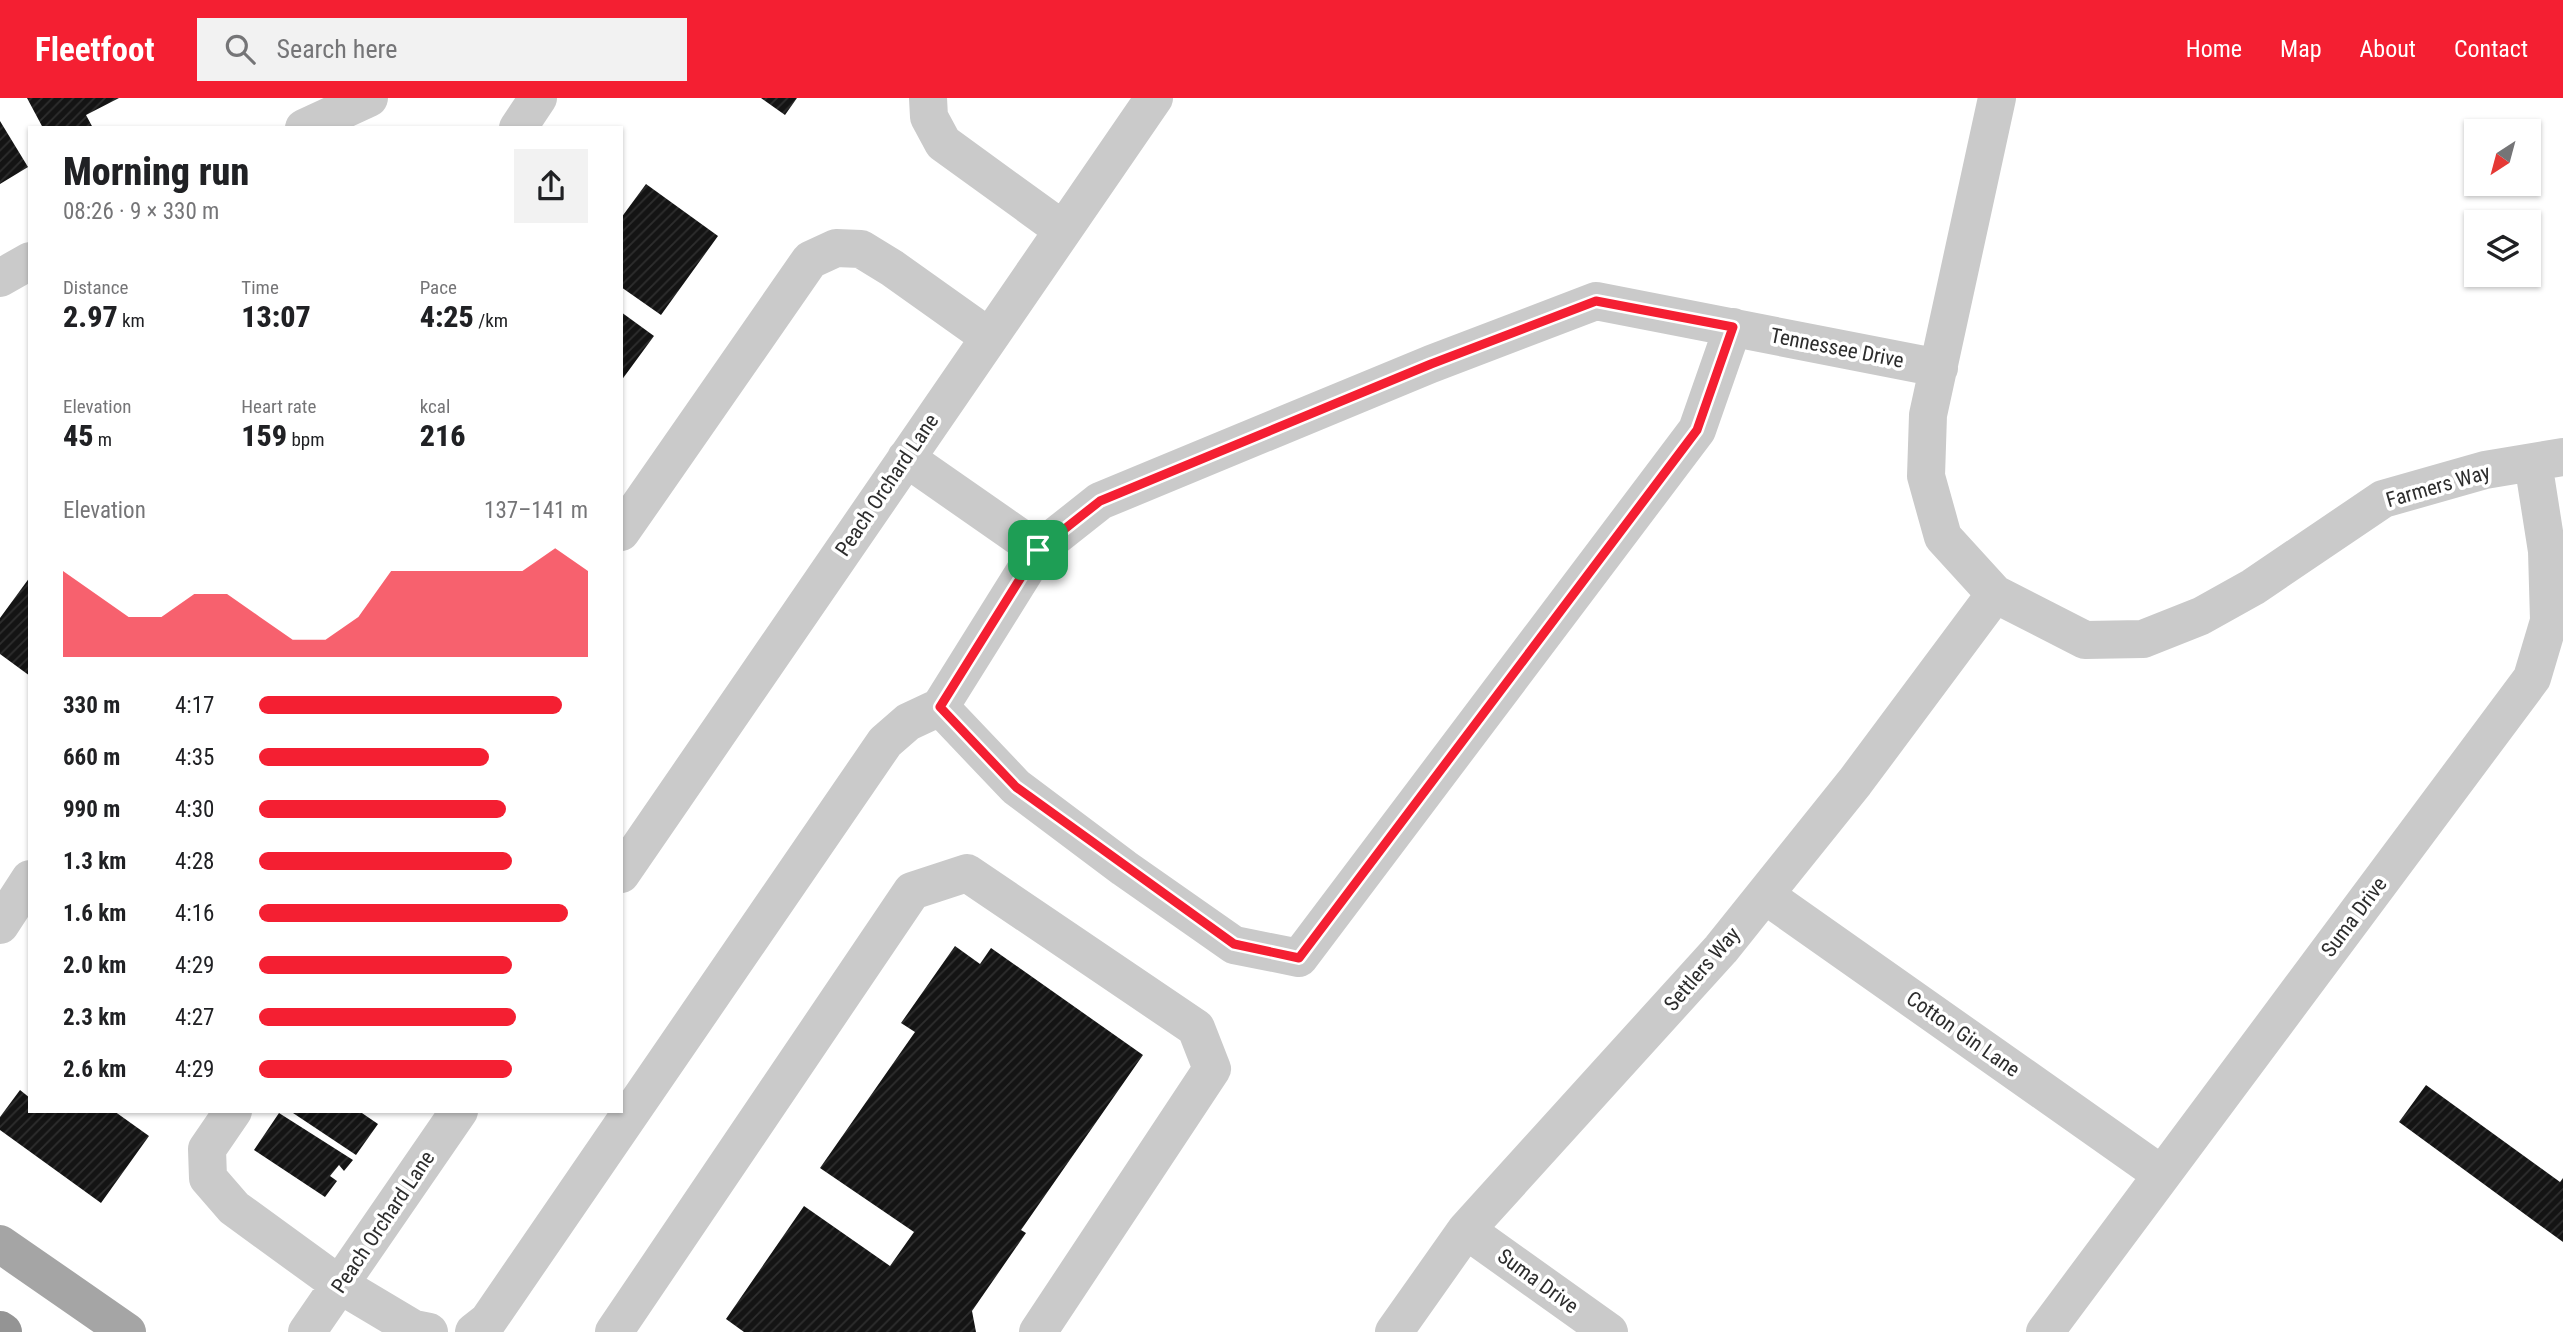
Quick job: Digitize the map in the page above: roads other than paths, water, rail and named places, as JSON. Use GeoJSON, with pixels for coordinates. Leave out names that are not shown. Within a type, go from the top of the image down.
{"type":"FeatureCollection","features":[{"type":"Feature","properties":{"kind":"main road"},"geometry":{"type":"LineString","coordinates":[[0,1244],[127,1332]]}},
{"type":"Feature","properties":{"kind":"street"},"geometry":{"type":"LineString","coordinates":[[308,126],[369,98]]}},
{"type":"Feature","properties":{"kind":"street"},"geometry":{"type":"LineString","coordinates":[[519,126],[538,98]]}},
{"type":"Feature","properties":{"kind":"street"},"geometry":{"type":"LineString","coordinates":[[928,98],[929,117],[943,143],[1063,230]]}},
{"type":"Feature","properties":{"kind":"street","name":"Peach Orchard Lane"},"geometry":{"type":"LineString","coordinates":[[623,871],[1154,98]]}},
{"type":"Feature","properties":{"kind":"street"},"geometry":{"type":"LineString","coordinates":[[1995,594],[1943,537],[1926,477],[1928,415],[1997,98]]}},
{"type":"Feature","properties":{"kind":"street"},"geometry":{"type":"LineString","coordinates":[[623,529],[810,260],[836,248],[861,249],[989,337]]}},
{"type":"Feature","properties":{"kind":"street"},"geometry":{"type":"LineString","coordinates":[[0,278],[28,262]]}},
{"type":"Feature","properties":{"kind":"street","name":"Tennessee Drive"},"geometry":{"type":"LineString","coordinates":[[940,707],[1038,550],[1100,501],[1431,364],[1596,301],[1939,368]]}},
{"type":"Feature","properties":{"kind":"street"},"geometry":{"type":"LineString","coordinates":[[474,1332],[488,1321],[885,743],[908,722],[940,707],[1016,787],[1201,922],[1234,944],[1299,958],[1697,430],[1733,327]]}},
{"type":"Feature","properties":{"kind":"street"},"geometry":{"type":"LineString","coordinates":[[906,458],[1038,550]]}},
{"type":"Feature","properties":{"kind":"street","name":"Farmers Way"},"geometry":{"type":"LineString","coordinates":[[1995,594],[2085,640],[2143,639],[2201,617],[2253,587],[2383,499],[2485,470],[2548,460]]}},
{"type":"Feature","properties":{"kind":"street","name":"Suma Drive"},"geometry":{"type":"LineString","coordinates":[[2045,1332],[2532,678],[2549,621],[2548,460]]}},
{"type":"Feature","properties":{"kind":"street","name":"Settlers Way"},"geometry":{"type":"LineString","coordinates":[[1394,1332],[1466,1230],[1721,949],[1765,895],[1855,782],[1995,594]]}},
{"type":"Feature","properties":{"kind":"street"},"geometry":{"type":"LineString","coordinates":[[614,1332],[912,891],[967,873],[1196,1028],[1212,1069],[1038,1332]]}},
{"type":"Feature","properties":{"kind":"street"},"geometry":{"type":"LineString","coordinates":[[0,925],[28,882]]}},
{"type":"Feature","properties":{"kind":"street","name":"Cotton Gin Lane"},"geometry":{"type":"LineString","coordinates":[[1765,895],[2161,1174]]}},
{"type":"Feature","properties":{"kind":"street"},"geometry":{"type":"LineString","coordinates":[[232,1113],[207,1149],[208,1178],[234,1209],[340,1285],[414,1329],[429,1332]]}},
{"type":"Feature","properties":{"kind":"street","name":"Peach Orchard Lane"},"geometry":{"type":"LineString","coordinates":[[307,1332],[457,1113]]}},
{"type":"Feature","properties":{"kind":"street","name":"Suma Drive"},"geometry":{"type":"LineString","coordinates":[[1466,1230],[1608,1332]]}}]}
